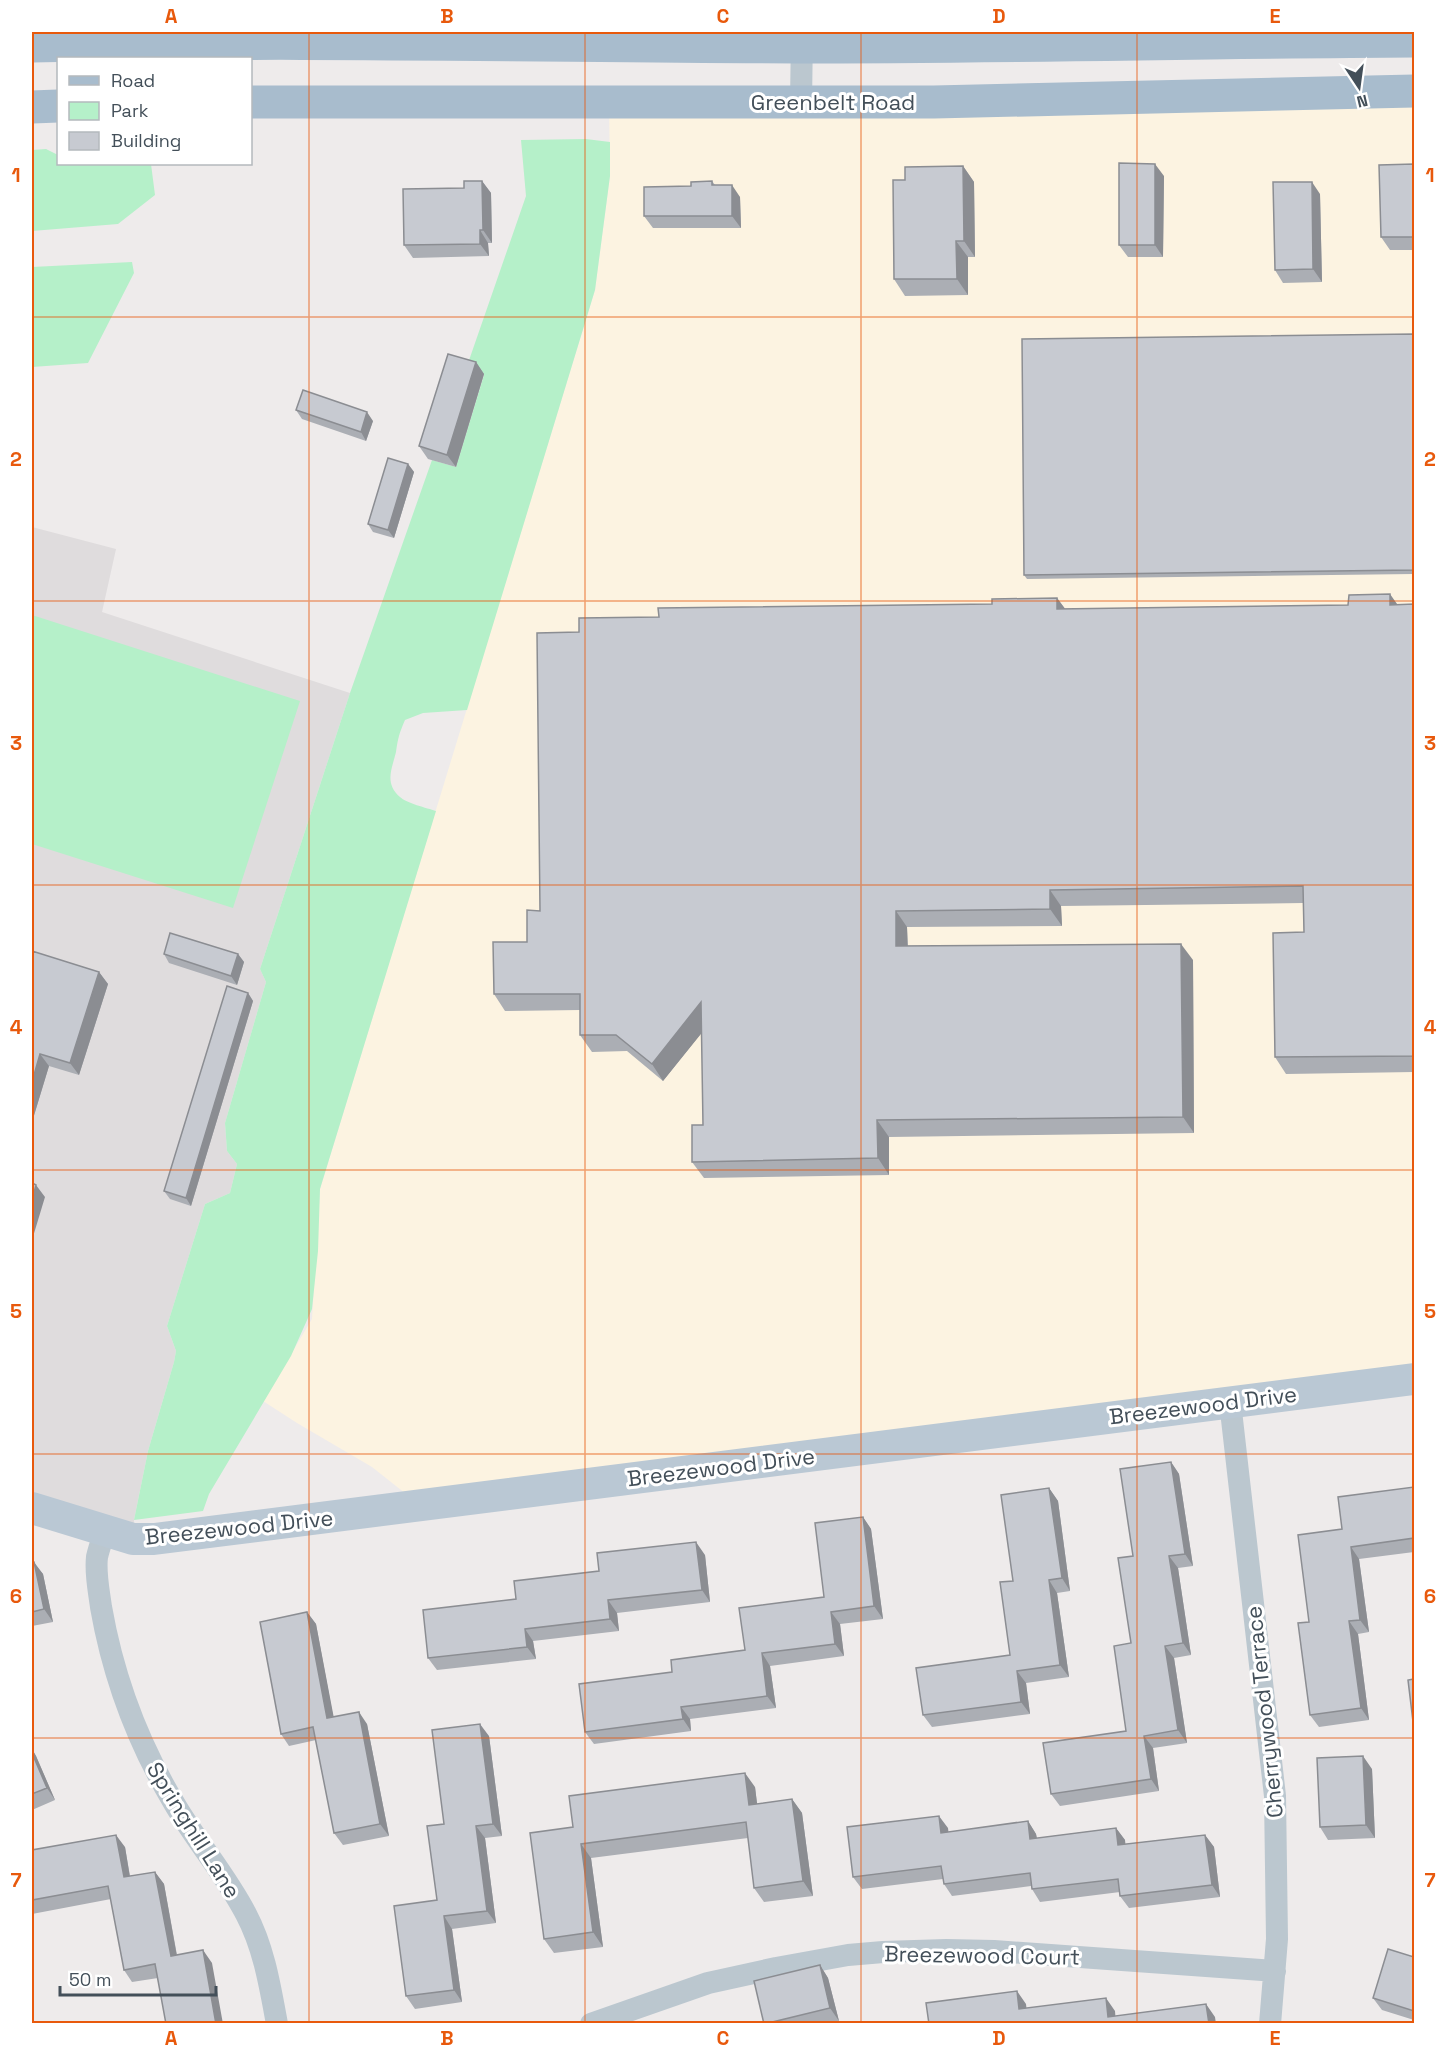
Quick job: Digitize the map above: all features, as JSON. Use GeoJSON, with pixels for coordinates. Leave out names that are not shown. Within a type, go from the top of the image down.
{"type":"FeatureCollection","features":[{"type":"Feature","properties":{"kind":"main road"},"geometry":{"type":"LineString","coordinates":[[32,46],[802,39],[1414,41]]}},
{"type":"Feature","properties":{"kind":"main road","name":"Greenbelt Road"},"geometry":{"type":"LineString","coordinates":[[252,102],[934,102],[1414,91]]}},
{"type":"Feature","properties":{"kind":"main road"},"geometry":{"type":"LineString","coordinates":[[32,107],[57,106]]}},
{"type":"Feature","properties":{"kind":"street"},"geometry":{"type":"LineString","coordinates":[[801,103],[802,39]]}},
{"type":"Feature","properties":{"kind":"street","name":"Breezewood Drive"},"geometry":{"type":"LineString","coordinates":[[32,1508],[134,1539],[163,1539],[1414,1379]]}},
{"type":"Feature","properties":{"kind":"street","name":"Cherrywood Terrace"},"geometry":{"type":"LineString","coordinates":[[1230,1402],[1275,1796],[1277,1928],[1270,2024]]}},
{"type":"Feature","properties":{"kind":"street","name":"Springhill Lane"},"geometry":{"type":"LineString","coordinates":[[105,1531],[97,1557],[97,1576],[104,1623],[122,1689],[143,1744],[168,1793],[230,1887],[250,1922],[261,1950],[277,2024]]}},
{"type":"Feature","properties":{"kind":"street","name":"Breezewood Court"},"geometry":{"type":"LineString","coordinates":[[591,2024],[708,1983],[848,1955],[883,1952],[994,1951],[1275,1971]]}},
{"type":"Feature","properties":{"kind":"shaded area"},"geometry":{"type":"Polygon","coordinates":[[[1414,91],[1414,1379],[420,1505],[372,1467],[263,1401],[312,1319],[320,1189],[595,290],[610,176],[609,102],[1414,91]]]}},
{"type":"Feature","properties":{"kind":"shaded area"},"geometry":{"type":"Polygon","coordinates":[[[32,527],[116,549],[102,612],[350,693],[260,969],[266,982],[225,1123],[227,1151],[237,1164],[230,1193],[205,1204],[167,1326],[176,1351],[148,1451],[134,1520],[133,1539],[32,1508],[32,527]]]}},
{"type":"Feature","properties":{"kind":"green space"},"geometry":{"type":"Polygon","coordinates":[[[586,139],[610,142],[610,176],[595,290],[467,710],[423,713],[405,720],[398,739],[390,776],[395,792],[403,799],[436,811],[320,1189],[318,1251],[312,1309],[291,1356],[209,1494],[203,1511],[134,1520],[148,1451],[176,1351],[167,1326],[205,1204],[230,1193],[237,1164],[227,1151],[225,1123],[266,982],[260,969],[350,693],[432,460],[456,467],[484,375],[466,369],[526,196],[521,140],[586,139]]]}},
{"type":"Feature","properties":{"kind":"green space"},"geometry":{"type":"Polygon","coordinates":[[[46,149],[57,154],[57,165],[151,165],[155,195],[118,224],[32,231],[32,150],[46,149]]]}},
{"type":"Feature","properties":{"kind":"green space"},"geometry":{"type":"Polygon","coordinates":[[[132,262],[134,273],[88,363],[32,367],[32,267],[132,262]]]}},
{"type":"Feature","properties":{"kind":"green space"},"geometry":{"type":"Polygon","coordinates":[[[32,615],[300,701],[233,908],[32,844],[32,615]]]}},
{"type":"Feature","properties":{"kind":"building"},"geometry":{"type":"Polygon","coordinates":[[[1119,163],[1155,164],[1155,245],[1119,245],[1119,163]]]}},
{"type":"Feature","properties":{"kind":"building"},"geometry":{"type":"Polygon","coordinates":[[[1414,164],[1414,237],[1381,237],[1379,165],[1414,164]]]}},
{"type":"Feature","properties":{"kind":"building"},"geometry":{"type":"Polygon","coordinates":[[[963,166],[964,241],[956,241],[957,279],[894,279],[893,180],[905,180],[905,167],[963,166]]]}},
{"type":"Feature","properties":{"kind":"building"},"geometry":{"type":"Polygon","coordinates":[[[464,181],[482,181],[483,230],[480,230],[480,244],[404,245],[403,189],[464,188],[464,181]]]}},
{"type":"Feature","properties":{"kind":"building"},"geometry":{"type":"Polygon","coordinates":[[[712,181],[712,185],[732,185],[732,216],[644,216],[644,187],[691,186],[691,182],[712,181]]]}},
{"type":"Feature","properties":{"kind":"building"},"geometry":{"type":"Polygon","coordinates":[[[1273,182],[1312,182],[1313,269],[1275,270],[1273,182]]]}},
{"type":"Feature","properties":{"kind":"building"},"geometry":{"type":"Polygon","coordinates":[[[1414,334],[1414,570],[1024,575],[1022,339],[1414,334]]]}},
{"type":"Feature","properties":{"kind":"building"},"geometry":{"type":"Polygon","coordinates":[[[448,354],[476,362],[447,455],[419,446],[448,354]]]}},
{"type":"Feature","properties":{"kind":"building"},"geometry":{"type":"Polygon","coordinates":[[[303,390],[367,412],[361,432],[296,410],[303,390]]]}},
{"type":"Feature","properties":{"kind":"building"},"geometry":{"type":"Polygon","coordinates":[[[388,458],[408,464],[388,530],[368,524],[388,458]]]}},
{"type":"Feature","properties":{"kind":"building"},"geometry":{"type":"Polygon","coordinates":[[[1390,594],[1390,605],[1414,604],[1414,1056],[1275,1057],[1273,933],[1304,932],[1303,886],[1050,890],[1050,909],[896,911],[896,946],[1181,944],[1183,1117],[877,1120],[878,1158],[692,1162],[692,1125],[703,1125],[701,1002],[652,1064],[616,1035],[580,1035],[580,994],[494,994],[493,942],[527,942],[527,910],[540,911],[537,633],[579,632],[579,618],[659,617],[658,608],[992,604],[992,599],[1057,598],[1057,609],[1348,605],[1349,595],[1390,594]]]}},
{"type":"Feature","properties":{"kind":"building"},"geometry":{"type":"Polygon","coordinates":[[[170,933],[238,954],[231,976],[164,954],[170,933]]]}},
{"type":"Feature","properties":{"kind":"building"},"geometry":{"type":"Polygon","coordinates":[[[32,951],[99,972],[70,1063],[40,1054],[32,1082],[32,951]]]}},
{"type":"Feature","properties":{"kind":"building"},"geometry":{"type":"Polygon","coordinates":[[[227,986],[248,993],[186,1198],[164,1191],[227,986]]]}},
{"type":"Feature","properties":{"kind":"building"},"geometry":{"type":"Polygon","coordinates":[[[32,1183],[36,1185],[32,1200],[32,1183]]]}},
{"type":"Feature","properties":{"kind":"building"},"geometry":{"type":"Polygon","coordinates":[[[1171,1462],[1185,1554],[1169,1556],[1183,1643],[1165,1646],[1178,1730],[1144,1736],[1151,1779],[1051,1794],[1043,1743],[1126,1731],[1114,1646],[1131,1643],[1118,1558],[1133,1556],[1120,1469],[1171,1462]]]}},
{"type":"Feature","properties":{"kind":"building"},"geometry":{"type":"Polygon","coordinates":[[[1414,1487],[1414,1538],[1351,1547],[1360,1620],[1349,1621],[1361,1708],[1310,1715],[1298,1623],[1309,1622],[1298,1535],[1342,1529],[1338,1497],[1414,1487]]]}},
{"type":"Feature","properties":{"kind":"building"},"geometry":{"type":"Polygon","coordinates":[[[1049,1488],[1062,1578],[1049,1580],[1060,1665],[1017,1671],[1021,1702],[923,1715],[916,1668],[1010,1655],[1000,1582],[1013,1581],[1001,1495],[1049,1488]]]}},
{"type":"Feature","properties":{"kind":"building"},"geometry":{"type":"Polygon","coordinates":[[[863,1517],[874,1606],[831,1612],[835,1644],[762,1653],[767,1696],[681,1707],[683,1719],[585,1732],[579,1684],[672,1672],[671,1660],[745,1650],[739,1608],[824,1597],[815,1523],[863,1517]]]}},
{"type":"Feature","properties":{"kind":"building"},"geometry":{"type":"Polygon","coordinates":[[[696,1542],[702,1590],[608,1600],[610,1619],[525,1629],[527,1647],[428,1658],[423,1610],[516,1599],[514,1581],[599,1571],[597,1553],[696,1542]]]}},
{"type":"Feature","properties":{"kind":"building"},"geometry":{"type":"Polygon","coordinates":[[[32,1562],[34,1562],[44,1609],[32,1612],[32,1562]]]}},
{"type":"Feature","properties":{"kind":"building"},"geometry":{"type":"Polygon","coordinates":[[[307,1612],[327,1718],[359,1712],[380,1824],[334,1833],[313,1727],[281,1734],[260,1622],[307,1612]]]}},
{"type":"Feature","properties":{"kind":"building"},"geometry":{"type":"Polygon","coordinates":[[[1414,1679],[1414,1730],[1408,1680],[1414,1679]]]}},
{"type":"Feature","properties":{"kind":"building"},"geometry":{"type":"Polygon","coordinates":[[[480,1724],[493,1824],[476,1826],[487,1911],[444,1916],[454,1990],[406,1996],[394,1906],[437,1900],[427,1826],[444,1824],[432,1730],[480,1724]]]}},
{"type":"Feature","properties":{"kind":"building"},"geometry":{"type":"Polygon","coordinates":[[[32,1753],[47,1788],[32,1794],[32,1753]]]}},
{"type":"Feature","properties":{"kind":"building"},"geometry":{"type":"Polygon","coordinates":[[[1363,1756],[1366,1825],[1320,1827],[1317,1758],[1363,1756]]]}},
{"type":"Feature","properties":{"kind":"building"},"geometry":{"type":"Polygon","coordinates":[[[745,1773],[749,1805],[792,1799],[803,1881],[754,1888],[746,1822],[581,1844],[593,1932],[544,1939],[530,1833],[573,1827],[569,1796],[745,1773]]]}},
{"type":"Feature","properties":{"kind":"building"},"geometry":{"type":"Polygon","coordinates":[[[939,1816],[941,1833],[1028,1821],[1030,1839],[1116,1828],[1118,1845],[1205,1835],[1212,1885],[1120,1896],[1118,1879],[1032,1889],[1030,1873],[944,1884],[941,1866],[853,1877],[847,1827],[939,1816]]]}},
{"type":"Feature","properties":{"kind":"building"},"geometry":{"type":"Polygon","coordinates":[[[116,1835],[124,1877],[155,1872],[171,1956],[203,1950],[216,2024],[166,2024],[155,1964],[124,1970],[108,1886],[32,1900],[32,1850],[116,1835]]]}},
{"type":"Feature","properties":{"kind":"building"},"geometry":{"type":"Polygon","coordinates":[[[1388,1949],[1414,1957],[1414,2011],[1373,1998],[1388,1949]]]}},
{"type":"Feature","properties":{"kind":"building"},"geometry":{"type":"Polygon","coordinates":[[[820,1965],[830,2008],[764,2024],[754,1981],[820,1965]]]}},
{"type":"Feature","properties":{"kind":"building"},"geometry":{"type":"Polygon","coordinates":[[[1017,1991],[1019,2009],[1106,1998],[1108,2017],[1206,2004],[1209,2024],[929,2024],[926,2003],[1017,1991]]]}}]}
